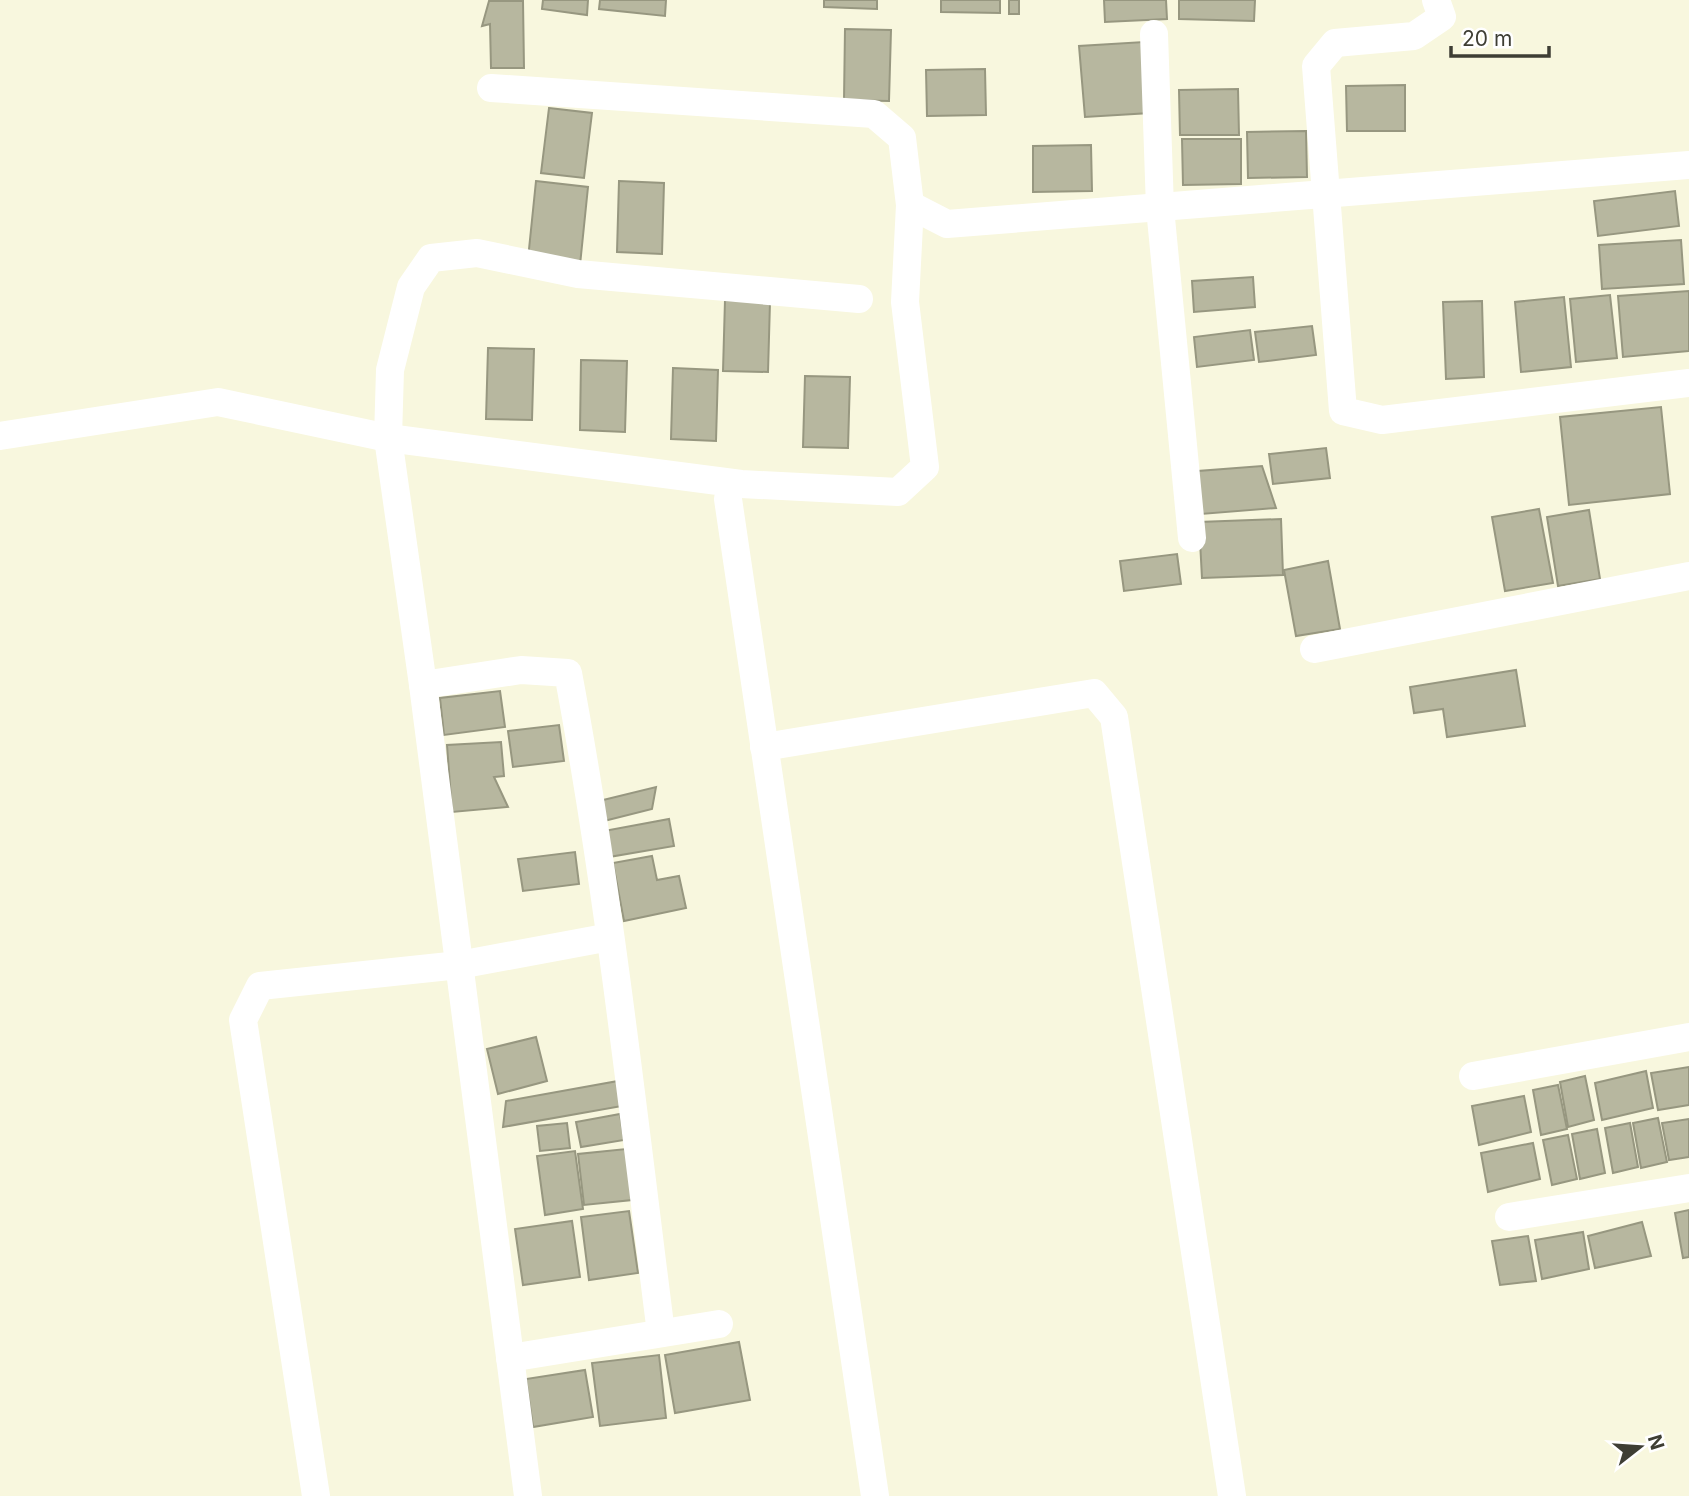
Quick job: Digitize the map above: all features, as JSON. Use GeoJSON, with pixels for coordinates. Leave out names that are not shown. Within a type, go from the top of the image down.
{"type":"FeatureCollection","features":[{"type":"Feature","properties":{"kind":"street"},"geometry":{"type":"LineString","coordinates":[[1436,0],[1441,16],[1414,36],[1335,43],[1316,65],[1324,195],[1343,411],[1382,420],[1689,383]]}},
{"type":"Feature","properties":{"kind":"street"},"geometry":{"type":"LineString","coordinates":[[1154,34],[1160,208],[1192,538]]}},
{"type":"Feature","properties":{"kind":"street"},"geometry":{"type":"LineString","coordinates":[[0,436],[218,402],[388,438],[741,484],[898,492],[925,467],[905,302],[911,205],[902,138],[874,114],[491,88]]}},
{"type":"Feature","properties":{"kind":"street"},"geometry":{"type":"LineString","coordinates":[[911,205],[947,224],[1689,165]]}},
{"type":"Feature","properties":{"kind":"street"},"geometry":{"type":"LineString","coordinates":[[528,1496],[423,685],[388,438],[390,370],[411,286],[431,258],[477,253],[578,274],[859,299]]}},
{"type":"Feature","properties":{"kind":"street"},"geometry":{"type":"LineString","coordinates":[[728,499],[875,1496]]}},
{"type":"Feature","properties":{"kind":"street"},"geometry":{"type":"LineString","coordinates":[[1314,649],[1688,580]]}},
{"type":"Feature","properties":{"kind":"street"},"geometry":{"type":"LineString","coordinates":[[423,685],[521,670],[568,673],[584,759],[610,937],[661,1333]]}},
{"type":"Feature","properties":{"kind":"street"},"geometry":{"type":"LineString","coordinates":[[764,747],[1094,693],[1114,717],[1232,1496]]}},
{"type":"Feature","properties":{"kind":"street"},"geometry":{"type":"LineString","coordinates":[[316,1496],[243,1020],[260,986],[460,965],[610,937]]}},
{"type":"Feature","properties":{"kind":"street"},"geometry":{"type":"LineString","coordinates":[[1473,1076],[1689,1037]]}},
{"type":"Feature","properties":{"kind":"street"},"geometry":{"type":"LineString","coordinates":[[1509,1217],[1689,1188]]}},
{"type":"Feature","properties":{"kind":"street"},"geometry":{"type":"LineString","coordinates":[[510,1358],[719,1324]]}},
{"type":"Feature","properties":{"kind":"building"},"geometry":{"type":"Polygon","coordinates":[[[543,0],[588,0],[587,15],[542,9],[543,0]]]}},
{"type":"Feature","properties":{"kind":"building"},"geometry":{"type":"Polygon","coordinates":[[[600,0],[666,0],[665,16],[599,9],[600,0]]]}},
{"type":"Feature","properties":{"kind":"building"},"geometry":{"type":"Polygon","coordinates":[[[824,0],[877,0],[877,9],[824,7],[824,0]]]}},
{"type":"Feature","properties":{"kind":"building"},"geometry":{"type":"Polygon","coordinates":[[[941,0],[1000,0],[1000,13],[941,12],[941,0]]]}},
{"type":"Feature","properties":{"kind":"building"},"geometry":{"type":"Polygon","coordinates":[[[1009,0],[1019,0],[1019,14],[1009,14],[1009,0]]]}},
{"type":"Feature","properties":{"kind":"building"},"geometry":{"type":"Polygon","coordinates":[[[1104,0],[1166,0],[1167,19],[1105,22],[1104,0]]]}},
{"type":"Feature","properties":{"kind":"building"},"geometry":{"type":"Polygon","coordinates":[[[1179,0],[1255,0],[1254,21],[1179,19],[1179,0]]]}},
{"type":"Feature","properties":{"kind":"building"},"geometry":{"type":"Polygon","coordinates":[[[489,1],[523,1],[524,68],[491,68],[490,24],[482,26],[489,1]]]}},
{"type":"Feature","properties":{"kind":"building"},"geometry":{"type":"Polygon","coordinates":[[[845,29],[891,30],[889,101],[844,100],[845,29]]]}},
{"type":"Feature","properties":{"kind":"building"},"geometry":{"type":"Polygon","coordinates":[[[1144,42],[1150,113],[1085,117],[1079,46],[1144,42]]]}},
{"type":"Feature","properties":{"kind":"building"},"geometry":{"type":"Polygon","coordinates":[[[985,69],[986,115],[927,116],[926,70],[985,69]]]}},
{"type":"Feature","properties":{"kind":"building"},"geometry":{"type":"Polygon","coordinates":[[[1405,85],[1405,131],[1347,131],[1346,86],[1405,85]]]}},
{"type":"Feature","properties":{"kind":"building"},"geometry":{"type":"Polygon","coordinates":[[[1238,89],[1239,135],[1180,135],[1179,90],[1238,89]]]}},
{"type":"Feature","properties":{"kind":"building"},"geometry":{"type":"Polygon","coordinates":[[[549,108],[592,113],[584,178],[541,173],[549,108]]]}},
{"type":"Feature","properties":{"kind":"building"},"geometry":{"type":"Polygon","coordinates":[[[1306,131],[1307,177],[1248,178],[1247,132],[1306,131]]]}},
{"type":"Feature","properties":{"kind":"building"},"geometry":{"type":"Polygon","coordinates":[[[1182,139],[1241,139],[1241,184],[1183,185],[1182,139]]]}},
{"type":"Feature","properties":{"kind":"building"},"geometry":{"type":"Polygon","coordinates":[[[1091,145],[1092,191],[1033,192],[1033,146],[1091,145]]]}},
{"type":"Feature","properties":{"kind":"building"},"geometry":{"type":"Polygon","coordinates":[[[536,181],[588,187],[580,265],[528,259],[536,181]]]}},
{"type":"Feature","properties":{"kind":"building"},"geometry":{"type":"Polygon","coordinates":[[[619,181],[664,183],[662,254],[617,252],[619,181]]]}},
{"type":"Feature","properties":{"kind":"building"},"geometry":{"type":"Polygon","coordinates":[[[1675,191],[1679,226],[1598,236],[1594,201],[1675,191]]]}},
{"type":"Feature","properties":{"kind":"building"},"geometry":{"type":"Polygon","coordinates":[[[1681,240],[1684,284],[1602,289],[1599,245],[1681,240]]]}},
{"type":"Feature","properties":{"kind":"building"},"geometry":{"type":"Polygon","coordinates":[[[1253,277],[1255,307],[1194,312],[1192,281],[1253,277]]]}},
{"type":"Feature","properties":{"kind":"building"},"geometry":{"type":"Polygon","coordinates":[[[1689,291],[1689,351],[1623,357],[1618,296],[1689,291]]]}},
{"type":"Feature","properties":{"kind":"building"},"geometry":{"type":"Polygon","coordinates":[[[1610,295],[1617,358],[1576,362],[1570,299],[1610,295]]]}},
{"type":"Feature","properties":{"kind":"building"},"geometry":{"type":"Polygon","coordinates":[[[1564,297],[1571,367],[1521,372],[1515,302],[1564,297]]]}},
{"type":"Feature","properties":{"kind":"building"},"geometry":{"type":"Polygon","coordinates":[[[725,300],[770,302],[768,372],[723,371],[725,300]]]}},
{"type":"Feature","properties":{"kind":"building"},"geometry":{"type":"Polygon","coordinates":[[[1482,301],[1484,377],[1446,379],[1443,302],[1482,301]]]}},
{"type":"Feature","properties":{"kind":"building"},"geometry":{"type":"Polygon","coordinates":[[[1312,326],[1316,355],[1259,362],[1255,332],[1312,326]]]}},
{"type":"Feature","properties":{"kind":"building"},"geometry":{"type":"Polygon","coordinates":[[[1250,330],[1254,360],[1197,367],[1194,337],[1250,330]]]}},
{"type":"Feature","properties":{"kind":"building"},"geometry":{"type":"Polygon","coordinates":[[[488,348],[534,349],[532,420],[486,419],[488,348]]]}},
{"type":"Feature","properties":{"kind":"building"},"geometry":{"type":"Polygon","coordinates":[[[581,360],[627,361],[625,432],[580,430],[581,360]]]}},
{"type":"Feature","properties":{"kind":"building"},"geometry":{"type":"Polygon","coordinates":[[[673,368],[718,370],[716,441],[671,439],[673,368]]]}},
{"type":"Feature","properties":{"kind":"building"},"geometry":{"type":"Polygon","coordinates":[[[805,376],[850,377],[848,448],[803,447],[805,376]]]}},
{"type":"Feature","properties":{"kind":"building"},"geometry":{"type":"Polygon","coordinates":[[[1661,407],[1670,494],[1569,505],[1560,417],[1661,407]]]}},
{"type":"Feature","properties":{"kind":"building"},"geometry":{"type":"Polygon","coordinates":[[[1326,448],[1330,478],[1273,484],[1269,454],[1326,448]]]}},
{"type":"Feature","properties":{"kind":"building"},"geometry":{"type":"Polygon","coordinates":[[[1262,466],[1276,508],[1201,514],[1198,471],[1262,466]]]}},
{"type":"Feature","properties":{"kind":"building"},"geometry":{"type":"Polygon","coordinates":[[[1539,509],[1553,583],[1505,591],[1492,517],[1539,509]]]}},
{"type":"Feature","properties":{"kind":"building"},"geometry":{"type":"Polygon","coordinates":[[[1589,510],[1600,579],[1558,586],[1547,517],[1589,510]]]}},
{"type":"Feature","properties":{"kind":"building"},"geometry":{"type":"Polygon","coordinates":[[[1281,519],[1283,575],[1202,578],[1199,522],[1281,519]]]}},
{"type":"Feature","properties":{"kind":"building"},"geometry":{"type":"Polygon","coordinates":[[[1177,554],[1181,584],[1124,591],[1120,561],[1177,554]]]}},
{"type":"Feature","properties":{"kind":"building"},"geometry":{"type":"Polygon","coordinates":[[[1328,561],[1340,629],[1296,636],[1284,570],[1328,561]]]}},
{"type":"Feature","properties":{"kind":"building"},"geometry":{"type":"Polygon","coordinates":[[[1516,670],[1525,726],[1447,737],[1443,709],[1414,713],[1410,687],[1516,670]]]}},
{"type":"Feature","properties":{"kind":"building"},"geometry":{"type":"Polygon","coordinates":[[[500,691],[505,727],[444,735],[440,698],[500,691]]]}},
{"type":"Feature","properties":{"kind":"building"},"geometry":{"type":"Polygon","coordinates":[[[559,725],[564,761],[513,767],[508,731],[559,725]]]}},
{"type":"Feature","properties":{"kind":"building"},"geometry":{"type":"Polygon","coordinates":[[[501,742],[504,776],[494,777],[508,807],[452,812],[447,745],[501,742]]]}},
{"type":"Feature","properties":{"kind":"building"},"geometry":{"type":"Polygon","coordinates":[[[656,787],[652,809],[604,821],[599,801],[656,787]]]}},
{"type":"Feature","properties":{"kind":"building"},"geometry":{"type":"Polygon","coordinates":[[[669,819],[674,846],[609,857],[604,831],[669,819]]]}},
{"type":"Feature","properties":{"kind":"building"},"geometry":{"type":"Polygon","coordinates":[[[575,852],[579,884],[523,891],[518,859],[575,852]]]}},
{"type":"Feature","properties":{"kind":"building"},"geometry":{"type":"Polygon","coordinates":[[[652,856],[657,880],[679,876],[686,908],[624,921],[613,863],[652,856]]]}},
{"type":"Feature","properties":{"kind":"building"},"geometry":{"type":"Polygon","coordinates":[[[536,1037],[547,1081],[498,1094],[487,1049],[536,1037]]]}},
{"type":"Feature","properties":{"kind":"building"},"geometry":{"type":"Polygon","coordinates":[[[1689,1067],[1689,1105],[1658,1110],[1651,1073],[1689,1067]]]}},
{"type":"Feature","properties":{"kind":"building"},"geometry":{"type":"Polygon","coordinates":[[[1646,1071],[1653,1108],[1602,1120],[1595,1083],[1646,1071]]]}},
{"type":"Feature","properties":{"kind":"building"},"geometry":{"type":"Polygon","coordinates":[[[1585,1076],[1594,1120],[1568,1127],[1560,1082],[1585,1076]]]}},
{"type":"Feature","properties":{"kind":"building"},"geometry":{"type":"Polygon","coordinates":[[[618,1081],[622,1106],[503,1127],[506,1101],[618,1081]]]}},
{"type":"Feature","properties":{"kind":"building"},"geometry":{"type":"Polygon","coordinates":[[[1558,1085],[1567,1129],[1541,1135],[1533,1090],[1558,1085]]]}},
{"type":"Feature","properties":{"kind":"building"},"geometry":{"type":"Polygon","coordinates":[[[1524,1096],[1531,1132],[1479,1145],[1472,1106],[1524,1096]]]}},
{"type":"Feature","properties":{"kind":"building"},"geometry":{"type":"Polygon","coordinates":[[[620,1114],[624,1140],[581,1147],[576,1122],[620,1114]]]}},
{"type":"Feature","properties":{"kind":"building"},"geometry":{"type":"Polygon","coordinates":[[[1658,1118],[1667,1162],[1641,1168],[1633,1123],[1658,1118]]]}},
{"type":"Feature","properties":{"kind":"building"},"geometry":{"type":"Polygon","coordinates":[[[1689,1119],[1689,1157],[1669,1160],[1662,1123],[1689,1119]]]}},
{"type":"Feature","properties":{"kind":"building"},"geometry":{"type":"Polygon","coordinates":[[[567,1123],[570,1148],[540,1151],[537,1126],[567,1123]]]}},
{"type":"Feature","properties":{"kind":"building"},"geometry":{"type":"Polygon","coordinates":[[[1630,1123],[1638,1167],[1613,1173],[1605,1128],[1630,1123]]]}},
{"type":"Feature","properties":{"kind":"building"},"geometry":{"type":"Polygon","coordinates":[[[1597,1129],[1605,1173],[1580,1179],[1572,1134],[1597,1129]]]}},
{"type":"Feature","properties":{"kind":"building"},"geometry":{"type":"Polygon","coordinates":[[[1568,1135],[1577,1179],[1552,1185],[1543,1140],[1568,1135]]]}},
{"type":"Feature","properties":{"kind":"building"},"geometry":{"type":"Polygon","coordinates":[[[1533,1143],[1540,1179],[1488,1192],[1481,1153],[1533,1143]]]}},
{"type":"Feature","properties":{"kind":"building"},"geometry":{"type":"Polygon","coordinates":[[[626,1149],[632,1200],[584,1205],[578,1154],[626,1149]]]}},
{"type":"Feature","properties":{"kind":"building"},"geometry":{"type":"Polygon","coordinates":[[[575,1151],[583,1209],[545,1215],[537,1156],[575,1151]]]}},
{"type":"Feature","properties":{"kind":"building"},"geometry":{"type":"Polygon","coordinates":[[[1689,1210],[1689,1257],[1683,1258],[1675,1213],[1689,1210]]]}},
{"type":"Feature","properties":{"kind":"building"},"geometry":{"type":"Polygon","coordinates":[[[629,1211],[638,1273],[589,1280],[581,1217],[629,1211]]]}},
{"type":"Feature","properties":{"kind":"building"},"geometry":{"type":"Polygon","coordinates":[[[572,1221],[580,1277],[523,1285],[515,1229],[572,1221]]]}},
{"type":"Feature","properties":{"kind":"building"},"geometry":{"type":"Polygon","coordinates":[[[1642,1222],[1651,1256],[1595,1268],[1588,1236],[1642,1222]]]}},
{"type":"Feature","properties":{"kind":"building"},"geometry":{"type":"Polygon","coordinates":[[[1583,1232],[1589,1269],[1542,1279],[1535,1240],[1583,1232]]]}},
{"type":"Feature","properties":{"kind":"building"},"geometry":{"type":"Polygon","coordinates":[[[1528,1236],[1536,1281],[1500,1285],[1492,1241],[1528,1236]]]}},
{"type":"Feature","properties":{"kind":"building"},"geometry":{"type":"Polygon","coordinates":[[[739,1342],[750,1400],[675,1413],[665,1355],[739,1342]]]}},
{"type":"Feature","properties":{"kind":"building"},"geometry":{"type":"Polygon","coordinates":[[[659,1355],[666,1418],[600,1426],[592,1363],[659,1355]]]}},
{"type":"Feature","properties":{"kind":"building"},"geometry":{"type":"Polygon","coordinates":[[[585,1370],[593,1417],[533,1427],[526,1379],[585,1370]]]}}]}
